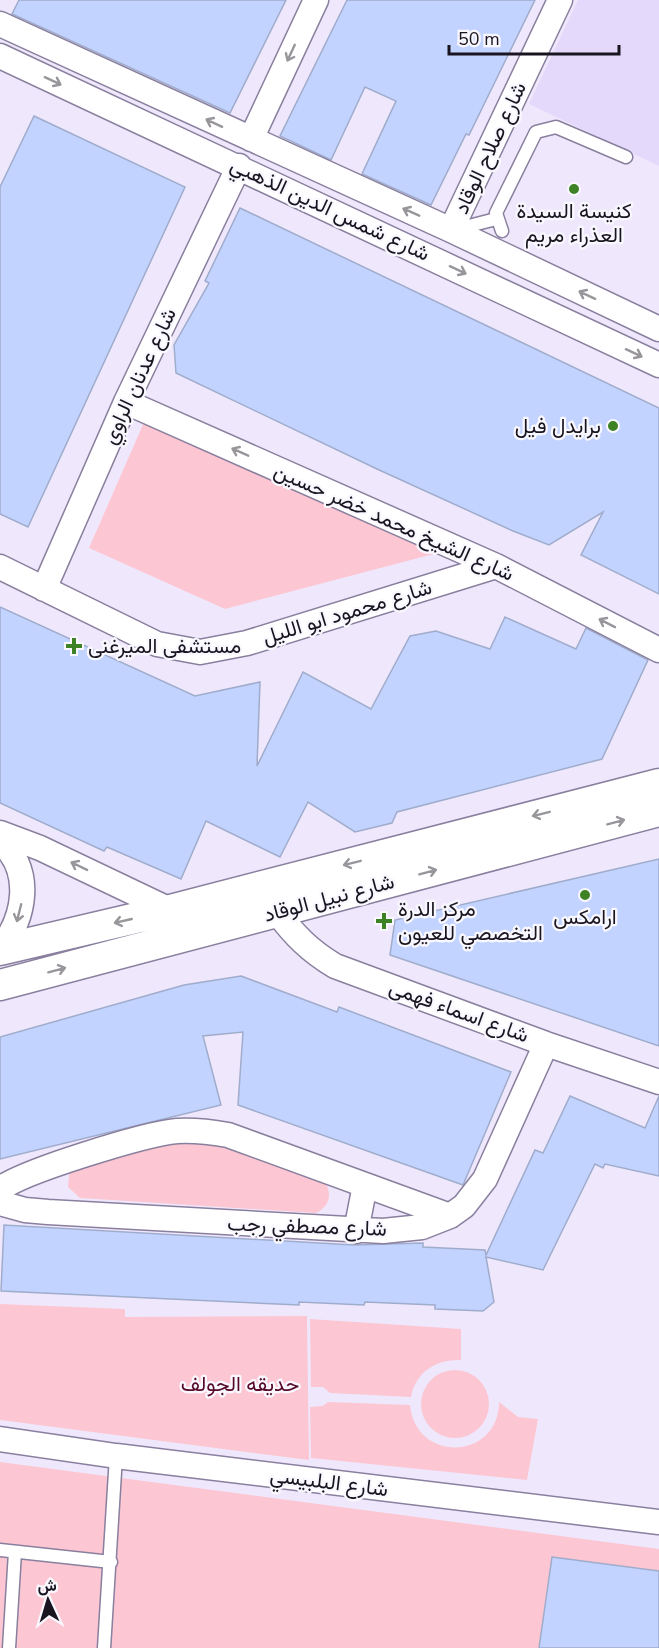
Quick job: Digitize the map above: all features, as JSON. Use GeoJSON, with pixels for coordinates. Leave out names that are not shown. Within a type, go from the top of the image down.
{"type":"FeatureCollection","features":[{"type":"Feature","properties":{"kind":"street"},"geometry":{"type":"LineString","coordinates":[[251,139],[316,0]]}},
{"type":"Feature","properties":{"kind":"street","name":"شارع صلاح الوقاد"},"geometry":{"type":"LineString","coordinates":[[451,230],[560,0]]}},
{"type":"Feature","properties":{"kind":"street"},"geometry":{"type":"LineString","coordinates":[[0,56],[6,27]]}},
{"type":"Feature","properties":{"kind":"street","name":"شارع شمس الدين الذهبي"},"geometry":{"type":"LineString","coordinates":[[6,27],[451,230],[659,329]]}},
{"type":"Feature","properties":{"kind":"street","name":"شارع شمس الدين الذهبي"},"geometry":{"type":"LineString","coordinates":[[0,56],[239,166],[659,365]]}},
{"type":"Feature","properties":{"kind":"street","name":"شارع عدنان الراوي"},"geometry":{"type":"LineString","coordinates":[[44,589],[126,402],[239,166]]}},
{"type":"Feature","properties":{"kind":"street","name":"شارع الشيخ محمد خضر حسين"},"geometry":{"type":"LineString","coordinates":[[126,402],[495,566],[659,650]]}},
{"type":"Feature","properties":{"kind":"street","name":"شارع محمود ابو الليل"},"geometry":{"type":"LineString","coordinates":[[0,567],[157,644],[200,652],[247,643],[495,566]]}},
{"type":"Feature","properties":{"kind":"street","name":"شارع نبيل الوقاد"},"geometry":{"type":"LineString","coordinates":[[0,950],[170,910],[659,784]]}},
{"type":"Feature","properties":{"kind":"street","name":"شارع نبيل الوقاد"},"geometry":{"type":"LineString","coordinates":[[0,986],[659,811]]}},
{"type":"Feature","properties":{"kind":"street"},"geometry":{"type":"LineString","coordinates":[[0,833],[40,848],[170,910]]}},
{"type":"Feature","properties":{"kind":"street"},"geometry":{"type":"LineString","coordinates":[[0,840],[17,864],[23,887],[22,910],[14,932],[0,950]]}},
{"type":"Feature","properties":{"kind":"street","name":"شارع اسماء فهمى"},"geometry":{"type":"LineString","coordinates":[[277,912],[297,938],[315,954],[335,966],[546,1044],[659,1082]]}},
{"type":"Feature","properties":{"kind":"street","name":"شارع مصطفي رجب"},"geometry":{"type":"LineString","coordinates":[[0,1203],[25,1210],[48,1212],[356,1231],[422,1227],[450,1216],[464,1206],[485,1179],[546,1044]]}},
{"type":"Feature","properties":{"kind":"street"},"geometry":{"type":"LineString","coordinates":[[0,1189],[33,1172],[158,1134],[192,1130],[228,1135],[450,1216]]}},
{"type":"Feature","properties":{"kind":"street"},"geometry":{"type":"LineString","coordinates":[[356,1231],[365,1185]]}},
{"type":"Feature","properties":{"kind":"street","name":"شارع البلبيسي"},"geometry":{"type":"LineString","coordinates":[[0,1439],[116,1456],[659,1522]]}},
{"type":"Feature","properties":{"kind":"lane"},"geometry":{"type":"LineString","coordinates":[[502,231],[496,219],[496,213],[536,132],[541,129],[556,127],[626,157]]}},
{"type":"Feature","properties":{"kind":"lane"},"geometry":{"type":"LineString","coordinates":[[451,230],[496,219]]}},
{"type":"Feature","properties":{"kind":"lane"},"geometry":{"type":"LineString","coordinates":[[104,1648],[116,1456]]}},
{"type":"Feature","properties":{"kind":"lane"},"geometry":{"type":"LineString","coordinates":[[0,1550],[111,1562]]}},
{"type":"Feature","properties":{"kind":"lane"},"geometry":{"type":"LineString","coordinates":[[9,1648],[15,1552]]}},
{"type":"Feature","properties":{"kind":"shaded area"},"geometry":{"type":"Polygon","coordinates":[[[578,0],[659,0],[659,166],[529,104],[578,0]]]}},
{"type":"Feature","properties":{"kind":"green space"},"geometry":{"type":"Polygon","coordinates":[[[145,420],[445,551],[225,609],[89,548],[145,420]]]}},
{"type":"Feature","properties":{"kind":"green space"},"geometry":{"type":"Polygon","coordinates":[[[201,1136],[326,1183],[329,1192],[328,1201],[324,1208],[316,1213],[80,1198],[68,1187],[69,1175],[74,1170],[165,1141],[201,1136]]]}},
{"type":"Feature","properties":{"kind":"green space","name":"حديقه الجولف"},"geometry":{"type":"Polygon","coordinates":[[[0,1304],[125,1309],[125,1317],[307,1316],[309,1460],[0,1420],[0,1304]]]}},
{"type":"Feature","properties":{"kind":"green space"},"geometry":{"type":"Polygon","coordinates":[[[310,1319],[461,1329],[461,1360],[436,1364],[429,1368],[418,1380],[411,1397],[330,1393],[323,1387],[311,1387],[310,1319]]]}},
{"type":"Feature","properties":{"kind":"green space"},"geometry":{"type":"Polygon","coordinates":[[[455,1370],[468,1373],[479,1380],[486,1391],[489,1404],[486,1417],[479,1428],[468,1435],[455,1438],[442,1435],[431,1428],[424,1417],[421,1404],[424,1391],[431,1380],[442,1373],[455,1370]]]}},
{"type":"Feature","properties":{"kind":"green space"},"geometry":{"type":"Polygon","coordinates":[[[328,1402],[410,1405],[416,1424],[426,1438],[441,1445],[457,1447],[472,1444],[486,1435],[495,1421],[499,1402],[518,1417],[538,1419],[527,1480],[311,1458],[310,1407],[323,1406],[328,1402]]]}},
{"type":"Feature","properties":{"kind":"green space"},"geometry":{"type":"Polygon","coordinates":[[[0,1462],[659,1549],[659,1648],[0,1648],[0,1462]]]}},
{"type":"Feature","properties":{"kind":"building"},"geometry":{"type":"Polygon","coordinates":[[[19,0],[286,0],[230,113],[12,14],[19,0]]]}},
{"type":"Feature","properties":{"kind":"building"},"geometry":{"type":"Polygon","coordinates":[[[347,0],[535,0],[469,135],[466,134],[431,205],[362,174],[396,101],[365,87],[331,160],[280,136],[347,0]]]}},
{"type":"Feature","properties":{"kind":"building"},"geometry":{"type":"Polygon","coordinates":[[[34,116],[185,187],[28,527],[0,514],[0,187],[34,116]]]}},
{"type":"Feature","properties":{"kind":"building"},"geometry":{"type":"Polygon","coordinates":[[[240,208],[659,408],[659,594],[581,555],[603,512],[549,545],[377,469],[176,373],[174,345],[209,283],[205,281],[240,208]]]}},
{"type":"Feature","properties":{"kind":"building"},"geometry":{"type":"Polygon","coordinates":[[[0,607],[195,696],[260,682],[257,766],[303,672],[371,709],[410,636],[436,631],[490,649],[505,617],[576,649],[586,628],[648,660],[602,759],[397,812],[392,823],[355,832],[308,802],[280,857],[206,821],[181,879],[107,847],[104,851],[0,803],[0,607]]]}},
{"type":"Feature","properties":{"kind":"building"},"geometry":{"type":"Polygon","coordinates":[[[659,859],[659,1046],[390,955],[395,920],[659,859]]]}},
{"type":"Feature","properties":{"kind":"building"},"geometry":{"type":"Polygon","coordinates":[[[241,976],[337,1012],[339,1007],[511,1072],[463,1185],[238,1105],[243,1032],[203,1036],[221,1105],[0,1159],[0,1037],[184,985],[241,976]]]}},
{"type":"Feature","properties":{"kind":"building"},"geometry":{"type":"Polygon","coordinates":[[[570,1096],[645,1128],[659,1096],[659,1176],[605,1164],[603,1168],[595,1164],[543,1270],[486,1257],[494,1302],[483,1311],[435,1309],[435,1305],[365,1302],[364,1305],[299,1302],[299,1305],[1,1291],[4,1225],[354,1245],[423,1243],[423,1247],[485,1250],[486,1255],[535,1150],[543,1153],[570,1096]]]}},
{"type":"Feature","properties":{"kind":"building"},"geometry":{"type":"Polygon","coordinates":[[[552,1557],[659,1571],[659,1648],[539,1648],[552,1557]]]}},
{"type":"Feature","properties":{"kind":"place","name":"كنيسة السيدة العذراء مريم"},"geometry":{"type":"Point","coordinates":[574,189]}},
{"type":"Feature","properties":{"kind":"place","name":"برايدل فيل"},"geometry":{"type":"Point","coordinates":[613,426]}},
{"type":"Feature","properties":{"kind":"place","name":"مستشفى الميرغنى"},"geometry":{"type":"Point","coordinates":[74,646]}},
{"type":"Feature","properties":{"kind":"place","name":"ارامكس"},"geometry":{"type":"Point","coordinates":[585,895]}},
{"type":"Feature","properties":{"kind":"place","name":"مركز الدرة التخصصي للعيون"},"geometry":{"type":"Point","coordinates":[384,921]}}]}
